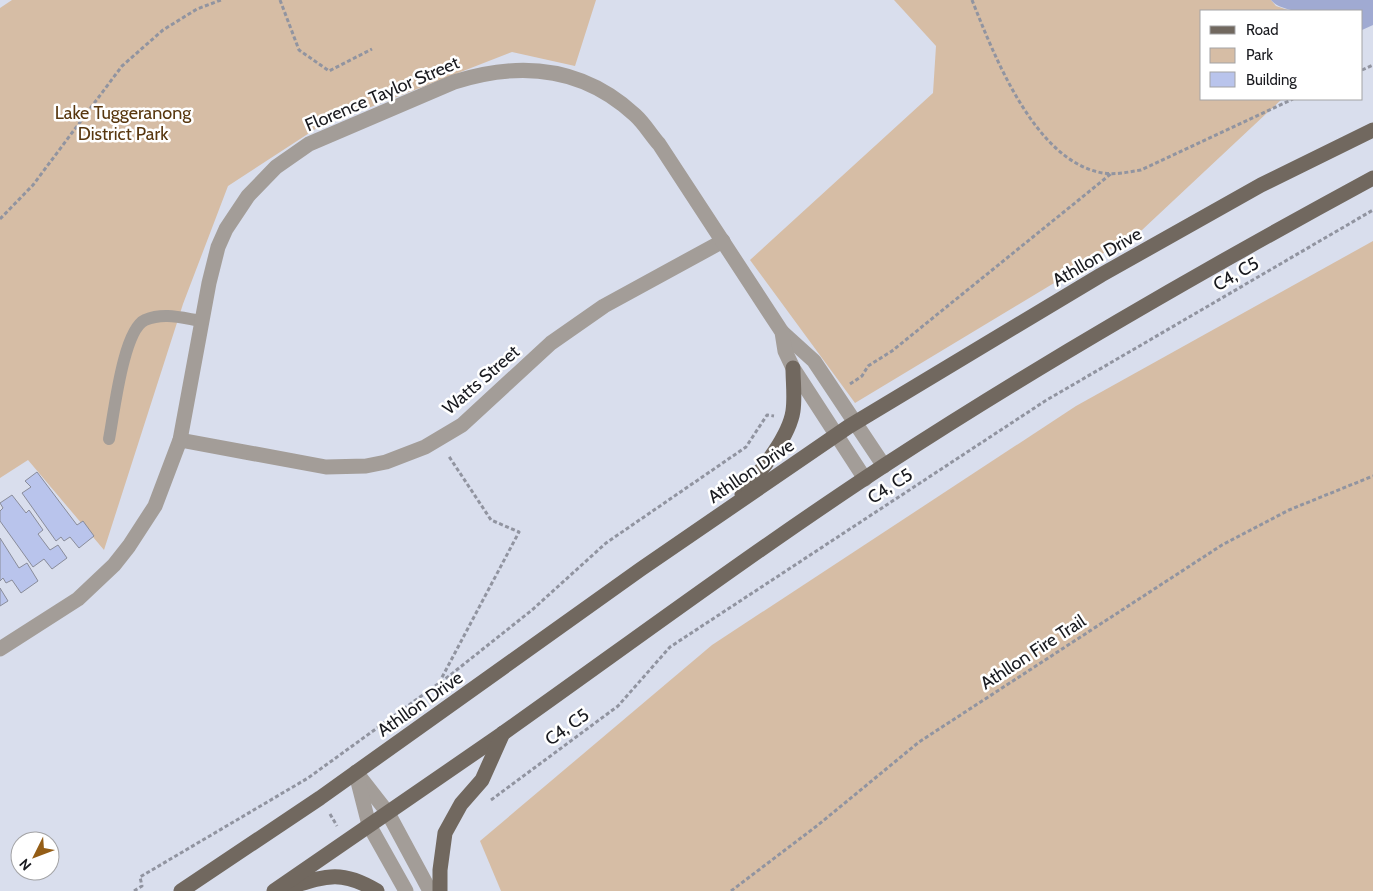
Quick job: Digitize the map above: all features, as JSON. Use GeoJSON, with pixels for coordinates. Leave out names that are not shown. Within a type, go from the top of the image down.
{"type":"FeatureCollection","features":[{"type":"Feature","properties":{"kind":"main road","name":"Athllon Drive"},"geometry":{"type":"LineString","coordinates":[[181,891],[356,772],[855,422],[1110,270],[1261,185],[1373,130]]}},
{"type":"Feature","properties":{"kind":"main road"},"geometry":{"type":"LineString","coordinates":[[274,891],[503,733],[752,554],[884,466],[1036,369],[1194,276],[1373,178]]}},
{"type":"Feature","properties":{"kind":"main road"},"geometry":{"type":"LineString","coordinates":[[727,510],[764,468],[777,448],[791,416],[793,368]]}},
{"type":"Feature","properties":{"kind":"main road"},"geometry":{"type":"LineString","coordinates":[[440,891],[440,870],[445,833],[461,804],[482,780],[503,733]]}},
{"type":"Feature","properties":{"kind":"main road"},"geometry":{"type":"LineString","coordinates":[[279,891],[320,877],[339,876],[359,880],[377,891]]}},
{"type":"Feature","properties":{"kind":"street","name":"Florence Taylor Street"},"geometry":{"type":"LineString","coordinates":[[0,648],[78,599],[114,565],[155,506],[180,440],[209,283],[218,247],[226,229],[248,196],[276,167],[310,144],[474,75],[516,69],[536,70],[574,77],[608,93],[636,116],[659,144],[782,332],[814,361],[884,466]]}},
{"type":"Feature","properties":{"kind":"street","name":"Watts Street"},"geometry":{"type":"LineString","coordinates":[[180,440],[326,467],[366,466],[386,462],[425,448],[462,425],[550,343],[604,306],[723,242]]}},
{"type":"Feature","properties":{"kind":"street","name":"Florence Taylor Street"},"geometry":{"type":"LineString","coordinates":[[782,332],[785,351],[793,368],[865,479]]}},
{"type":"Feature","properties":{"kind":"street"},"geometry":{"type":"LineString","coordinates":[[356,772],[388,813],[430,891]]}},
{"type":"Feature","properties":{"kind":"street"},"geometry":{"type":"LineString","coordinates":[[356,772],[369,825],[406,891]]}},
{"type":"Feature","properties":{"kind":"lane"},"geometry":{"type":"LineString","coordinates":[[109,439],[126,351],[134,330],[144,321],[167,315],[202,321]]}},
{"type":"Feature","properties":{"kind":"path"},"geometry":{"type":"LineString","coordinates":[[0,219],[33,185],[122,66],[164,30],[197,10],[221,0]]}},
{"type":"Feature","properties":{"kind":"path"},"geometry":{"type":"LineString","coordinates":[[280,0],[299,50],[329,72],[372,49]]}},
{"type":"Feature","properties":{"kind":"path"},"geometry":{"type":"LineString","coordinates":[[972,0],[1000,70],[1030,118],[1070,160],[1086,168],[1112,173],[1141,170],[1291,100]]}},
{"type":"Feature","properties":{"kind":"path"},"geometry":{"type":"LineString","coordinates":[[836,393],[862,376],[868,366],[892,351],[1112,173]]}},
{"type":"Feature","properties":{"kind":"path","name":"C4, C5"},"geometry":{"type":"LineString","coordinates":[[487,803],[618,706],[670,647],[1044,401],[1373,210]]}},
{"type":"Feature","properties":{"kind":"path"},"geometry":{"type":"LineString","coordinates":[[134,891],[142,886],[140,877],[308,778],[439,683],[532,610],[606,543],[746,447],[767,415],[791,416]]}},
{"type":"Feature","properties":{"kind":"path"},"geometry":{"type":"LineString","coordinates":[[437,440],[492,520],[519,532],[439,683]]}},
{"type":"Feature","properties":{"kind":"path","name":"Athllon Fire Trail"},"geometry":{"type":"LineString","coordinates":[[731,891],[818,825],[920,742],[1222,545],[1289,510],[1373,476]]}},
{"type":"Feature","properties":{"kind":"green space","name":"Lake Tuggeranong District Park"},"geometry":{"type":"Polygon","coordinates":[[[12,0],[596,0],[575,66],[512,52],[317,128],[228,186],[183,304],[104,550],[28,460],[0,478],[0,8],[12,0]]]}},
{"type":"Feature","properties":{"kind":"green space"},"geometry":{"type":"Polygon","coordinates":[[[894,0],[1271,0],[1276,6],[1288,10],[1200,10],[1200,100],[1281,100],[1142,230],[855,403],[750,260],[933,93],[936,46],[894,0]]]}},
{"type":"Feature","properties":{"kind":"green space"},"geometry":{"type":"Polygon","coordinates":[[[1373,241],[1373,891],[501,891],[480,841],[712,645],[1076,406],[1373,241]]]}},
{"type":"Feature","properties":{"kind":"water"},"geometry":{"type":"Polygon","coordinates":[[[1271,0],[1373,0],[1373,25],[1363,30],[1363,10],[1294,10],[1278,6],[1271,0]]]}},
{"type":"Feature","properties":{"kind":"building"},"geometry":{"type":"Polygon","coordinates":[[[37,472],[77,525],[83,521],[94,536],[79,548],[70,537],[64,541],[61,537],[56,541],[22,493],[31,487],[25,481],[37,472]]]}},
{"type":"Feature","properties":{"kind":"building"},"geometry":{"type":"Polygon","coordinates":[[[12,495],[26,513],[29,510],[43,530],[38,534],[50,550],[58,545],[67,558],[52,569],[44,559],[33,567],[0,521],[0,511],[3,508],[0,503],[12,495]]]}},
{"type":"Feature","properties":{"kind":"building"},"geometry":{"type":"Polygon","coordinates":[[[0,538],[19,568],[27,563],[38,581],[21,593],[12,580],[6,583],[3,578],[0,581],[0,538]]]}},
{"type":"Feature","properties":{"kind":"building"},"geometry":{"type":"Polygon","coordinates":[[[0,588],[8,601],[0,606],[0,588]]]}}]}
